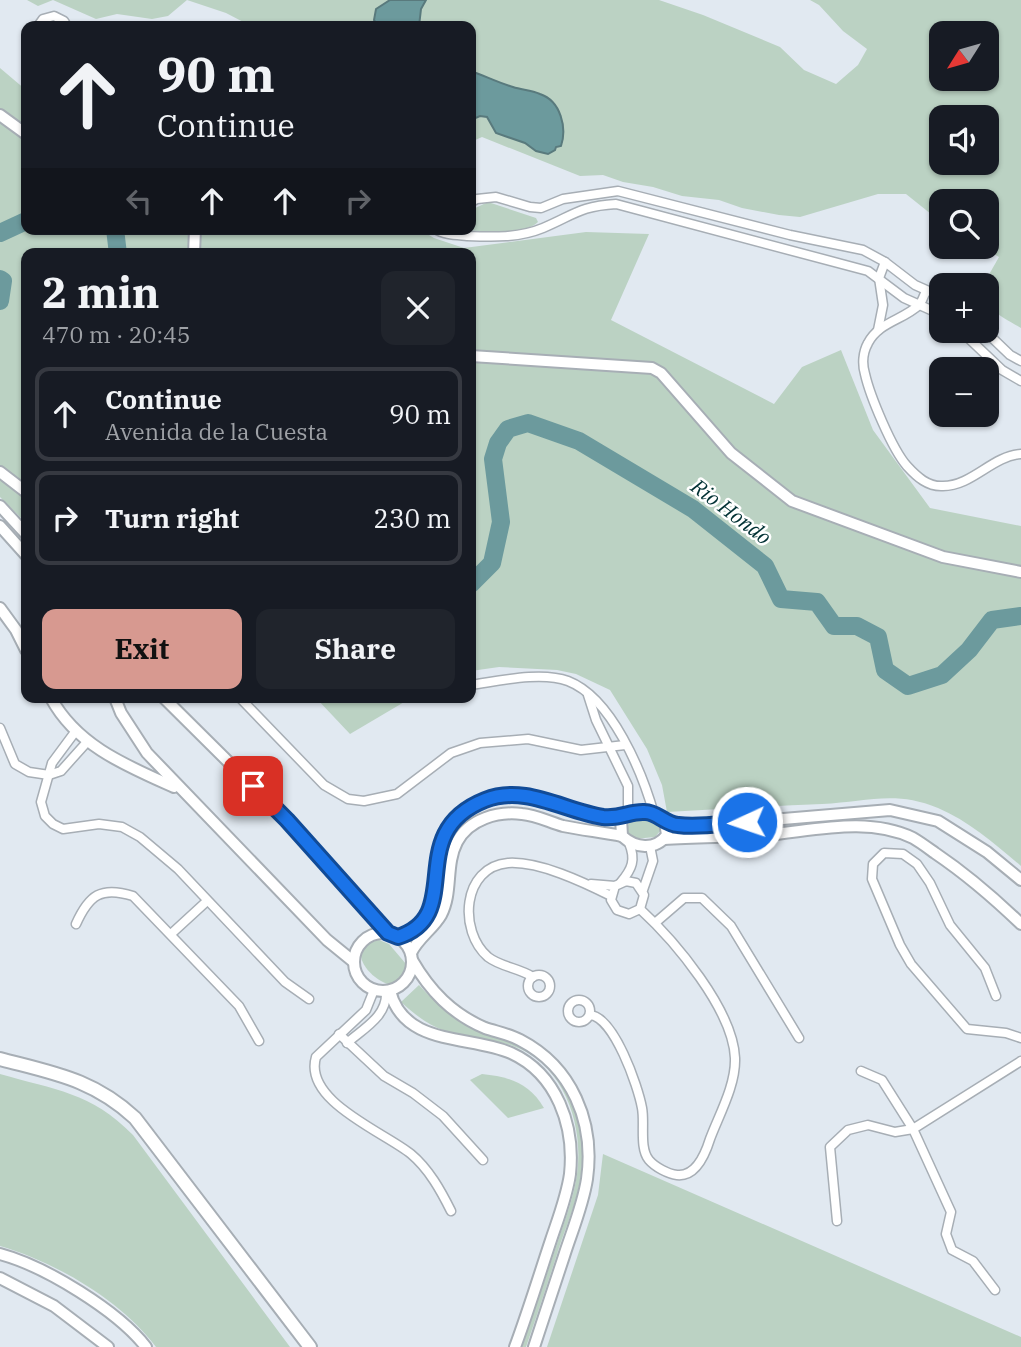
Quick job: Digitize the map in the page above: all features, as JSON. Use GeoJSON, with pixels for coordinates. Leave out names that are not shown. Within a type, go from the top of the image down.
{"type":"FeatureCollection","features":[{"type":"Feature","properties":{"kind":"main road"},"geometry":{"type":"LineString","coordinates":[[0,115],[21,130]]}},
{"type":"Feature","properties":{"kind":"main road"},"geometry":{"type":"LineString","coordinates":[[476,356],[652,368],[661,373],[731,453],[792,501],[943,557],[1021,572]]}},
{"type":"Feature","properties":{"kind":"main road"},"geometry":{"type":"LineString","coordinates":[[0,472],[21,488]]}},
{"type":"Feature","properties":{"kind":"main road"},"geometry":{"type":"LineString","coordinates":[[0,506],[21,529]]}},
{"type":"Feature","properties":{"kind":"main road"},"geometry":{"type":"LineString","coordinates":[[0,526],[21,549]]}},
{"type":"Feature","properties":{"kind":"main road"},"geometry":{"type":"LineString","coordinates":[[0,608],[21,640]]}},
{"type":"Feature","properties":{"kind":"main road"},"geometry":{"type":"LineString","coordinates":[[54,703],[75,732],[87,742],[138,771],[180,789]]}},
{"type":"Feature","properties":{"kind":"main road"},"geometry":{"type":"LineString","coordinates":[[118,703],[121,713],[147,753],[327,940],[354,962]]}},
{"type":"Feature","properties":{"kind":"main road"},"geometry":{"type":"LineString","coordinates":[[169,703],[287,820],[393,935],[407,945],[440,998],[460,1015],[518,1039],[557,1066],[567,1080],[580,1108],[588,1144],[587,1179],[534,1347]]}},
{"type":"Feature","properties":{"kind":"main road"},"geometry":{"type":"LineString","coordinates":[[515,1347],[570,1176],[571,1144],[564,1112],[552,1087],[532,1066],[509,1052],[441,1037],[427,1031],[397,1010],[383,991],[360,980],[354,962],[356,949],[364,939],[375,933],[393,935],[420,924],[429,911],[436,888],[436,856],[441,841],[458,815],[486,799],[515,794],[589,814],[625,816],[645,811],[664,822],[680,826],[864,811],[901,812],[938,821],[987,852],[1021,880]]}},
{"type":"Feature","properties":{"kind":"main road"},"geometry":{"type":"LineString","coordinates":[[383,991],[400,986],[408,977],[412,957],[440,916],[449,887],[449,869],[456,843],[463,832],[492,815],[524,814],[650,846],[664,839],[763,835],[868,826],[913,838],[993,896],[1021,924]]}},
{"type":"Feature","properties":{"kind":"main road"},"geometry":{"type":"LineString","coordinates":[[625,816],[625,839]]}},
{"type":"Feature","properties":{"kind":"main road"},"geometry":{"type":"LineString","coordinates":[[664,822],[667,830],[664,839]]}},
{"type":"Feature","properties":{"kind":"main road"},"geometry":{"type":"LineString","coordinates":[[0,1059],[81,1082],[115,1099],[135,1118],[310,1347]]}},
{"type":"Feature","properties":{"kind":"main road"},"geometry":{"type":"LineString","coordinates":[[0,1254],[68,1285],[125,1325],[146,1347]]}},
{"type":"Feature","properties":{"kind":"main road"},"geometry":{"type":"LineString","coordinates":[[0,1278],[54,1306],[108,1347]]}},
{"type":"Feature","properties":{"kind":"street"},"geometry":{"type":"LineString","coordinates":[[42,21],[54,16],[64,21]]}},
{"type":"Feature","properties":{"kind":"street"},"geometry":{"type":"LineString","coordinates":[[476,200],[496,197],[541,208],[563,199],[618,191],[790,235],[863,250],[929,292]]}},
{"type":"Feature","properties":{"kind":"street"},"geometry":{"type":"LineString","coordinates":[[476,234],[499,237],[545,227],[581,209],[616,204],[867,271],[904,298],[929,308]]}},
{"type":"Feature","properties":{"kind":"street"},"geometry":{"type":"LineString","coordinates":[[541,208],[545,227]]}},
{"type":"Feature","properties":{"kind":"street"},"geometry":{"type":"LineString","coordinates":[[878,330],[883,305],[879,278],[885,262]]}},
{"type":"Feature","properties":{"kind":"street"},"geometry":{"type":"LineString","coordinates":[[926,291],[920,304],[878,330],[864,353],[865,375],[880,415],[900,455],[906,465],[924,482],[941,486],[958,484],[1010,455],[1021,454]]}},
{"type":"Feature","properties":{"kind":"street"},"geometry":{"type":"LineString","coordinates":[[974,343],[1002,370],[1021,381]]}},
{"type":"Feature","properties":{"kind":"street"},"geometry":{"type":"LineString","coordinates":[[998,343],[1021,361]]}},
{"type":"Feature","properties":{"kind":"street"},"geometry":{"type":"LineString","coordinates":[[476,684],[531,678],[567,681],[587,692],[608,715],[625,745],[645,783],[654,814]]}},
{"type":"Feature","properties":{"kind":"street"},"geometry":{"type":"LineString","coordinates":[[587,692],[596,720],[628,786],[625,816]]}},
{"type":"Feature","properties":{"kind":"street"},"geometry":{"type":"LineString","coordinates":[[245,703],[324,785],[337,795],[364,801],[397,794],[451,753],[480,743],[528,739],[581,750],[625,745]]}},
{"type":"Feature","properties":{"kind":"street"},"geometry":{"type":"LineString","coordinates":[[0,728],[15,764],[29,772],[49,775],[61,771],[87,742]]}},
{"type":"Feature","properties":{"kind":"street"},"geometry":{"type":"LineString","coordinates":[[75,732],[55,757],[41,802],[45,816],[63,829],[99,824],[122,827],[140,837],[162,853],[285,982],[309,999]]}},
{"type":"Feature","properties":{"kind":"street"},"geometry":{"type":"LineString","coordinates":[[625,839],[634,854],[633,864],[611,897],[613,906],[622,914],[635,913],[644,901],[643,890],[653,861],[650,846]]}},
{"type":"Feature","properties":{"kind":"street"},"geometry":{"type":"LineString","coordinates":[[996,996],[985,968],[950,926],[918,864],[903,854],[884,853],[873,864],[872,879],[911,964],[967,1029],[1006,1033],[1021,1038]]}},
{"type":"Feature","properties":{"kind":"street"},"geometry":{"type":"LineString","coordinates":[[533,977],[522,970],[495,961],[486,955],[478,943],[468,909],[472,888],[490,869],[510,863],[546,870],[584,883],[611,897]]}},
{"type":"Feature","properties":{"kind":"street"},"geometry":{"type":"LineString","coordinates":[[584,883],[618,884],[631,881],[643,890]]}},
{"type":"Feature","properties":{"kind":"street"},"geometry":{"type":"LineString","coordinates":[[76,924],[84,906],[96,894],[119,892],[133,896],[239,1006],[259,1041]]}},
{"type":"Feature","properties":{"kind":"street"},"geometry":{"type":"LineString","coordinates":[[655,923],[684,898],[702,898],[730,926],[799,1038]]}},
{"type":"Feature","properties":{"kind":"street"},"geometry":{"type":"LineString","coordinates":[[171,934],[207,901]]}},
{"type":"Feature","properties":{"kind":"street"},"geometry":{"type":"LineString","coordinates":[[590,1015],[596,1015],[607,1026],[628,1064],[642,1106],[644,1146],[649,1160],[662,1170],[676,1175],[689,1174],[700,1163],[708,1147],[732,1080],[735,1060],[732,1036],[719,1006],[655,923],[640,909]]}},
{"type":"Feature","properties":{"kind":"street"},"geometry":{"type":"LineString","coordinates":[[347,1043],[383,1011],[387,1002],[383,991],[316,1057],[313,1068],[319,1087],[356,1119],[413,1156],[437,1184],[451,1211]]}},
{"type":"Feature","properties":{"kind":"street"},"geometry":{"type":"LineString","coordinates":[[340,1034],[384,1076],[413,1093],[443,1116],[484,1160]]}},
{"type":"Feature","properties":{"kind":"street"},"geometry":{"type":"LineString","coordinates":[[837,1220],[830,1147],[848,1130],[868,1125],[895,1132],[914,1129],[1021,1061]]}},
{"type":"Feature","properties":{"kind":"street"},"geometry":{"type":"LineString","coordinates":[[861,1071],[882,1080],[914,1129],[951,1212],[946,1234],[952,1250],[973,1261],[995,1290]]}},
{"type":"Feature","properties":{"kind":"green space"},"geometry":{"type":"Polygon","coordinates":[[[27,0],[53,0],[38,6],[27,0]]]}},
{"type":"Feature","properties":{"kind":"green space"},"geometry":{"type":"Polygon","coordinates":[[[53,0],[187,0],[168,16],[152,19],[117,14],[96,19],[53,0]]]}},
{"type":"Feature","properties":{"kind":"green space"},"geometry":{"type":"Polygon","coordinates":[[[187,0],[659,0],[780,47],[804,70],[836,84],[858,65],[867,49],[810,0],[1021,0],[1021,328],[999,314],[999,273],[990,273],[999,259],[999,189],[929,189],[929,212],[906,194],[878,194],[800,217],[742,208],[719,200],[682,196],[603,175],[580,176],[482,137],[476,140],[476,21],[241,21],[187,0]]]}},
{"type":"Feature","properties":{"kind":"green space"},"geometry":{"type":"Polygon","coordinates":[[[0,68],[21,86],[21,235],[429,235],[464,248],[21,248],[21,518],[0,497],[0,68]]]}},
{"type":"Feature","properties":{"kind":"green space"},"geometry":{"type":"Polygon","coordinates":[[[488,202],[536,218],[538,222],[522,230],[476,231],[476,208],[488,202]]]}},
{"type":"Feature","properties":{"kind":"green space"},"geometry":{"type":"Polygon","coordinates":[[[586,232],[649,234],[611,320],[774,404],[802,367],[841,350],[873,430],[930,508],[1021,526],[1021,866],[961,820],[938,808],[908,800],[894,798],[667,812],[662,785],[647,749],[610,690],[576,674],[557,670],[499,667],[476,670],[476,248],[464,248],[586,232]]]}},
{"type":"Feature","properties":{"kind":"green space"},"geometry":{"type":"Polygon","coordinates":[[[321,703],[403,703],[350,734],[321,703]]]}},
{"type":"Feature","properties":{"kind":"green space"},"geometry":{"type":"Polygon","coordinates":[[[644,818],[659,824],[661,830],[655,837],[634,839],[625,833],[631,821],[644,818]]]}},
{"type":"Feature","properties":{"kind":"green space"},"geometry":{"type":"Polygon","coordinates":[[[379,940],[389,944],[406,964],[404,979],[397,985],[386,983],[374,976],[365,966],[361,955],[365,946],[379,940]]]}},
{"type":"Feature","properties":{"kind":"green space"},"geometry":{"type":"Polygon","coordinates":[[[419,985],[459,1019],[478,1030],[518,1044],[542,1061],[565,1088],[578,1120],[582,1155],[577,1193],[526,1347],[522,1347],[576,1183],[578,1155],[573,1117],[558,1081],[531,1055],[505,1043],[445,1031],[416,1015],[401,1002],[419,985]]]}},
{"type":"Feature","properties":{"kind":"green space"},"geometry":{"type":"Polygon","coordinates":[[[0,1074],[87,1101],[133,1135],[290,1347],[156,1347],[125,1314],[86,1285],[43,1262],[0,1246],[0,1074]]]}},
{"type":"Feature","properties":{"kind":"green space"},"geometry":{"type":"Polygon","coordinates":[[[482,1074],[518,1083],[532,1093],[544,1108],[508,1118],[470,1080],[482,1074]]]}},
{"type":"Feature","properties":{"kind":"green space"},"geometry":{"type":"Polygon","coordinates":[[[603,1154],[1021,1337],[1021,1347],[547,1347],[598,1195],[603,1154]]]}},
{"type":"Feature","properties":{"kind":"water"},"geometry":{"type":"Polygon","coordinates":[[[390,0],[426,0],[421,9],[420,21],[375,21],[376,9],[390,0]]]}},
{"type":"Feature","properties":{"kind":"water"},"geometry":{"type":"Polygon","coordinates":[[[476,73],[537,93],[553,103],[563,123],[561,146],[548,154],[536,151],[525,143],[496,133],[487,117],[476,118],[476,73]]]}},
{"type":"Feature","properties":{"kind":"waterway","name":"Rio Hondo"},"geometry":{"type":"LineString","coordinates":[[0,233],[21,223]]}},
{"type":"Feature","properties":{"kind":"waterway","name":"Rio Hondo"},"geometry":{"type":"LineString","coordinates":[[116,235],[117,248]]}},
{"type":"Feature","properties":{"kind":"waterway","name":"Rio Hondo"},"geometry":{"type":"LineString","coordinates":[[0,279],[3,281],[0,301]]}},
{"type":"Feature","properties":{"kind":"waterway","name":"Rio Hondo"},"geometry":{"type":"LineString","coordinates":[[476,579],[492,563],[501,522],[493,459],[498,443],[508,429],[528,423],[579,441],[693,509],[765,566],[781,599],[817,602],[834,626],[857,626],[878,637],[885,670],[908,686],[942,675],[969,650],[992,620],[1021,616]]}},
{"type":"Feature","properties":{"kind":"route"},"geometry":{"type":"LineString","coordinates":[[253,786],[388,933],[398,937],[420,924],[433,904],[436,856],[448,827],[458,815],[486,799],[515,794],[529,796],[606,817],[621,818],[645,811],[664,822],[680,826],[747,822]]}}]}
